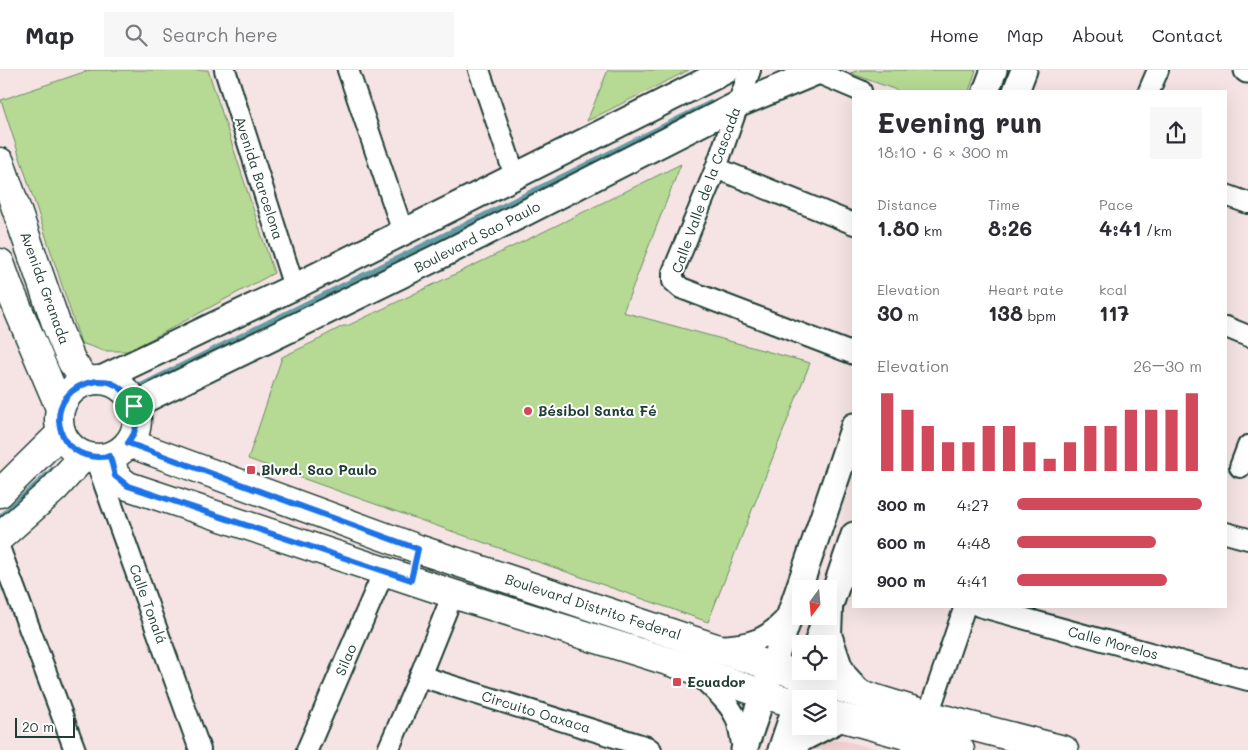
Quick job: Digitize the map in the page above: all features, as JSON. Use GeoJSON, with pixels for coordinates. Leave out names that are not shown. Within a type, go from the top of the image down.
{"type":"FeatureCollection","features":[{"type":"Feature","properties":{"kind":"main road","name":"Avenida Granada"},"geometry":{"type":"LineString","coordinates":[[0,164],[58,329],[72,362],[92,381]]}},
{"type":"Feature","properties":{"kind":"main road"},"geometry":{"type":"LineString","coordinates":[[0,263],[4,290],[61,420],[66,443],[74,450],[104,453]]}},
{"type":"Feature","properties":{"kind":"main road"},"geometry":{"type":"LineString","coordinates":[[0,493],[61,420],[66,397],[75,388],[92,381],[109,382],[119,387],[128,395],[134,406],[137,418],[135,431],[54,489],[0,537]]}},
{"type":"Feature","properties":{"kind":"main road","name":"Boulevard Distrito Federal"},"geometry":{"type":"LineString","coordinates":[[104,453],[418,549],[772,667],[792,671]]}},
{"type":"Feature","properties":{"kind":"main road","name":"Boulevard Distrito Federal"},"geometry":{"type":"LineString","coordinates":[[104,453],[115,476],[128,486],[453,594],[693,668],[792,703]]}},
{"type":"Feature","properties":{"kind":"main road","name":"Boulevard Distrito Federal"},"geometry":{"type":"LineString","coordinates":[[823,680],[928,715],[1064,750]]}},
{"type":"Feature","properties":{"kind":"main road"},"geometry":{"type":"LineString","coordinates":[[837,716],[960,750]]}},
{"type":"Feature","properties":{"kind":"street","name":"Avenida Barcelona"},"geometry":{"type":"LineString","coordinates":[[224,70],[294,287]]}},
{"type":"Feature","properties":{"kind":"street"},"geometry":{"type":"LineString","coordinates":[[348,70],[403,232]]}},
{"type":"Feature","properties":{"kind":"street"},"geometry":{"type":"LineString","coordinates":[[478,70],[515,176]]}},
{"type":"Feature","properties":{"kind":"street"},"geometry":{"type":"LineString","coordinates":[[92,381],[294,287],[727,70]]}},
{"type":"Feature","properties":{"kind":"street","name":"Calle Valle de la Cascada"},"geometry":{"type":"LineString","coordinates":[[750,70],[716,168],[673,272],[673,281],[681,288],[852,353]]}},
{"type":"Feature","properties":{"kind":"street"},"geometry":{"type":"LineString","coordinates":[[986,90],[994,70]]}},
{"type":"Feature","properties":{"kind":"street"},"geometry":{"type":"LineString","coordinates":[[1016,90],[1024,70]]}},
{"type":"Feature","properties":{"kind":"street"},"geometry":{"type":"LineString","coordinates":[[1149,90],[1158,70]]}},
{"type":"Feature","properties":{"kind":"street"},"geometry":{"type":"LineString","coordinates":[[819,71],[859,90]]}},
{"type":"Feature","properties":{"kind":"street","name":"Boulevard Sao Paulo"},"geometry":{"type":"LineString","coordinates":[[134,406],[445,254],[737,106],[819,71]]}},
{"type":"Feature","properties":{"kind":"street"},"geometry":{"type":"LineString","coordinates":[[716,168],[852,223]]}},
{"type":"Feature","properties":{"kind":"street"},"geometry":{"type":"LineString","coordinates":[[1227,195],[1248,203]]}},
{"type":"Feature","properties":{"kind":"street"},"geometry":{"type":"LineString","coordinates":[[1227,327],[1248,336]]}},
{"type":"Feature","properties":{"kind":"street"},"geometry":{"type":"LineString","coordinates":[[744,750],[852,432]]}},
{"type":"Feature","properties":{"kind":"street"},"geometry":{"type":"LineString","coordinates":[[1240,467],[1248,446]]}},
{"type":"Feature","properties":{"kind":"street","name":"Calle Tonalá"},"geometry":{"type":"LineString","coordinates":[[104,453],[200,750]]}},
{"type":"Feature","properties":{"kind":"street"},"geometry":{"type":"LineString","coordinates":[[1227,533],[1248,539]]}},
{"type":"Feature","properties":{"kind":"street"},"geometry":{"type":"LineString","coordinates":[[838,581],[852,540]]}},
{"type":"Feature","properties":{"kind":"street"},"geometry":{"type":"LineString","coordinates":[[411,580],[418,549]]}},
{"type":"Feature","properties":{"kind":"street"},"geometry":{"type":"LineString","coordinates":[[0,550],[75,750]]}},
{"type":"Feature","properties":{"kind":"street","name":"Silao"},"geometry":{"type":"LineString","coordinates":[[307,750],[384,571]]}},
{"type":"Feature","properties":{"kind":"street"},"geometry":{"type":"LineString","coordinates":[[388,750],[453,594]]}},
{"type":"Feature","properties":{"kind":"street"},"geometry":{"type":"LineString","coordinates":[[928,715],[964,608]]}},
{"type":"Feature","properties":{"kind":"street","name":"Calle Morelos"},"geometry":{"type":"LineString","coordinates":[[986,608],[1248,680]]}},
{"type":"Feature","properties":{"kind":"street"},"geometry":{"type":"LineString","coordinates":[[711,646],[731,646],[758,640],[780,625],[791,612]]}},
{"type":"Feature","properties":{"kind":"street"},"geometry":{"type":"LineString","coordinates":[[830,625],[836,650],[846,674],[865,695]]}},
{"type":"Feature","properties":{"kind":"street"},"geometry":{"type":"LineString","coordinates":[[693,668],[721,696],[735,717],[744,750]]}},
{"type":"Feature","properties":{"kind":"street","name":"Circuito Oaxaca"},"geometry":{"type":"LineString","coordinates":[[420,676],[647,747],[651,750]]}},
{"type":"Feature","properties":{"kind":"street"},"geometry":{"type":"LineString","coordinates":[[781,750],[792,722]]}},
{"type":"Feature","properties":{"kind":"street"},"geometry":{"type":"LineString","coordinates":[[790,750],[810,735]]}},
{"type":"Feature","properties":{"kind":"shaded area"},"geometry":{"type":"Polygon","coordinates":[[[842,740],[881,750],[810,750],[817,742],[842,740]]]}},
{"type":"Feature","properties":{"kind":"green space"},"geometry":{"type":"Polygon","coordinates":[[[90,70],[208,70],[274,273],[129,351],[104,351],[81,343],[1,100],[90,70]]]}},
{"type":"Feature","properties":{"kind":"green space"},"geometry":{"type":"Polygon","coordinates":[[[608,70],[689,70],[587,121],[608,70]]]}},
{"type":"Feature","properties":{"kind":"green space"},"geometry":{"type":"Polygon","coordinates":[[[860,70],[976,70],[969,90],[896,90],[850,73],[860,70]]]}},
{"type":"Feature","properties":{"kind":"green space","name":"Bésibol Santa Fé"},"geometry":{"type":"Polygon","coordinates":[[[681,164],[623,312],[810,363],[708,622],[248,459],[282,357],[681,164]]]}},
{"type":"Feature","properties":{"kind":"waterway"},"geometry":{"type":"LineString","coordinates":[[135,389],[711,103]]}},
{"type":"Feature","properties":{"kind":"waterway"},"geometry":{"type":"LineString","coordinates":[[0,518],[54,469]]}},
{"type":"Feature","properties":{"kind":"place","name":"Bésibol Santa Fé"},"geometry":{"type":"Point","coordinates":[528,411]}},
{"type":"Feature","properties":{"kind":"place","name":"Blvrd. Sao Paulo"},"geometry":{"type":"Point","coordinates":[251,470]}},
{"type":"Feature","properties":{"kind":"place","name":"Ecuador"},"geometry":{"type":"Point","coordinates":[677,682]}},
{"type":"Feature","properties":{"kind":"route"},"geometry":{"type":"LineString","coordinates":[[86,382],[109,382],[119,387],[128,395],[134,406],[137,418],[135,431],[128,443],[418,549],[411,580],[128,486],[115,476],[110,456],[95,458],[84,456],[66,443],[61,433],[58,420],[60,408],[66,397],[75,388],[86,382]]}}]}
